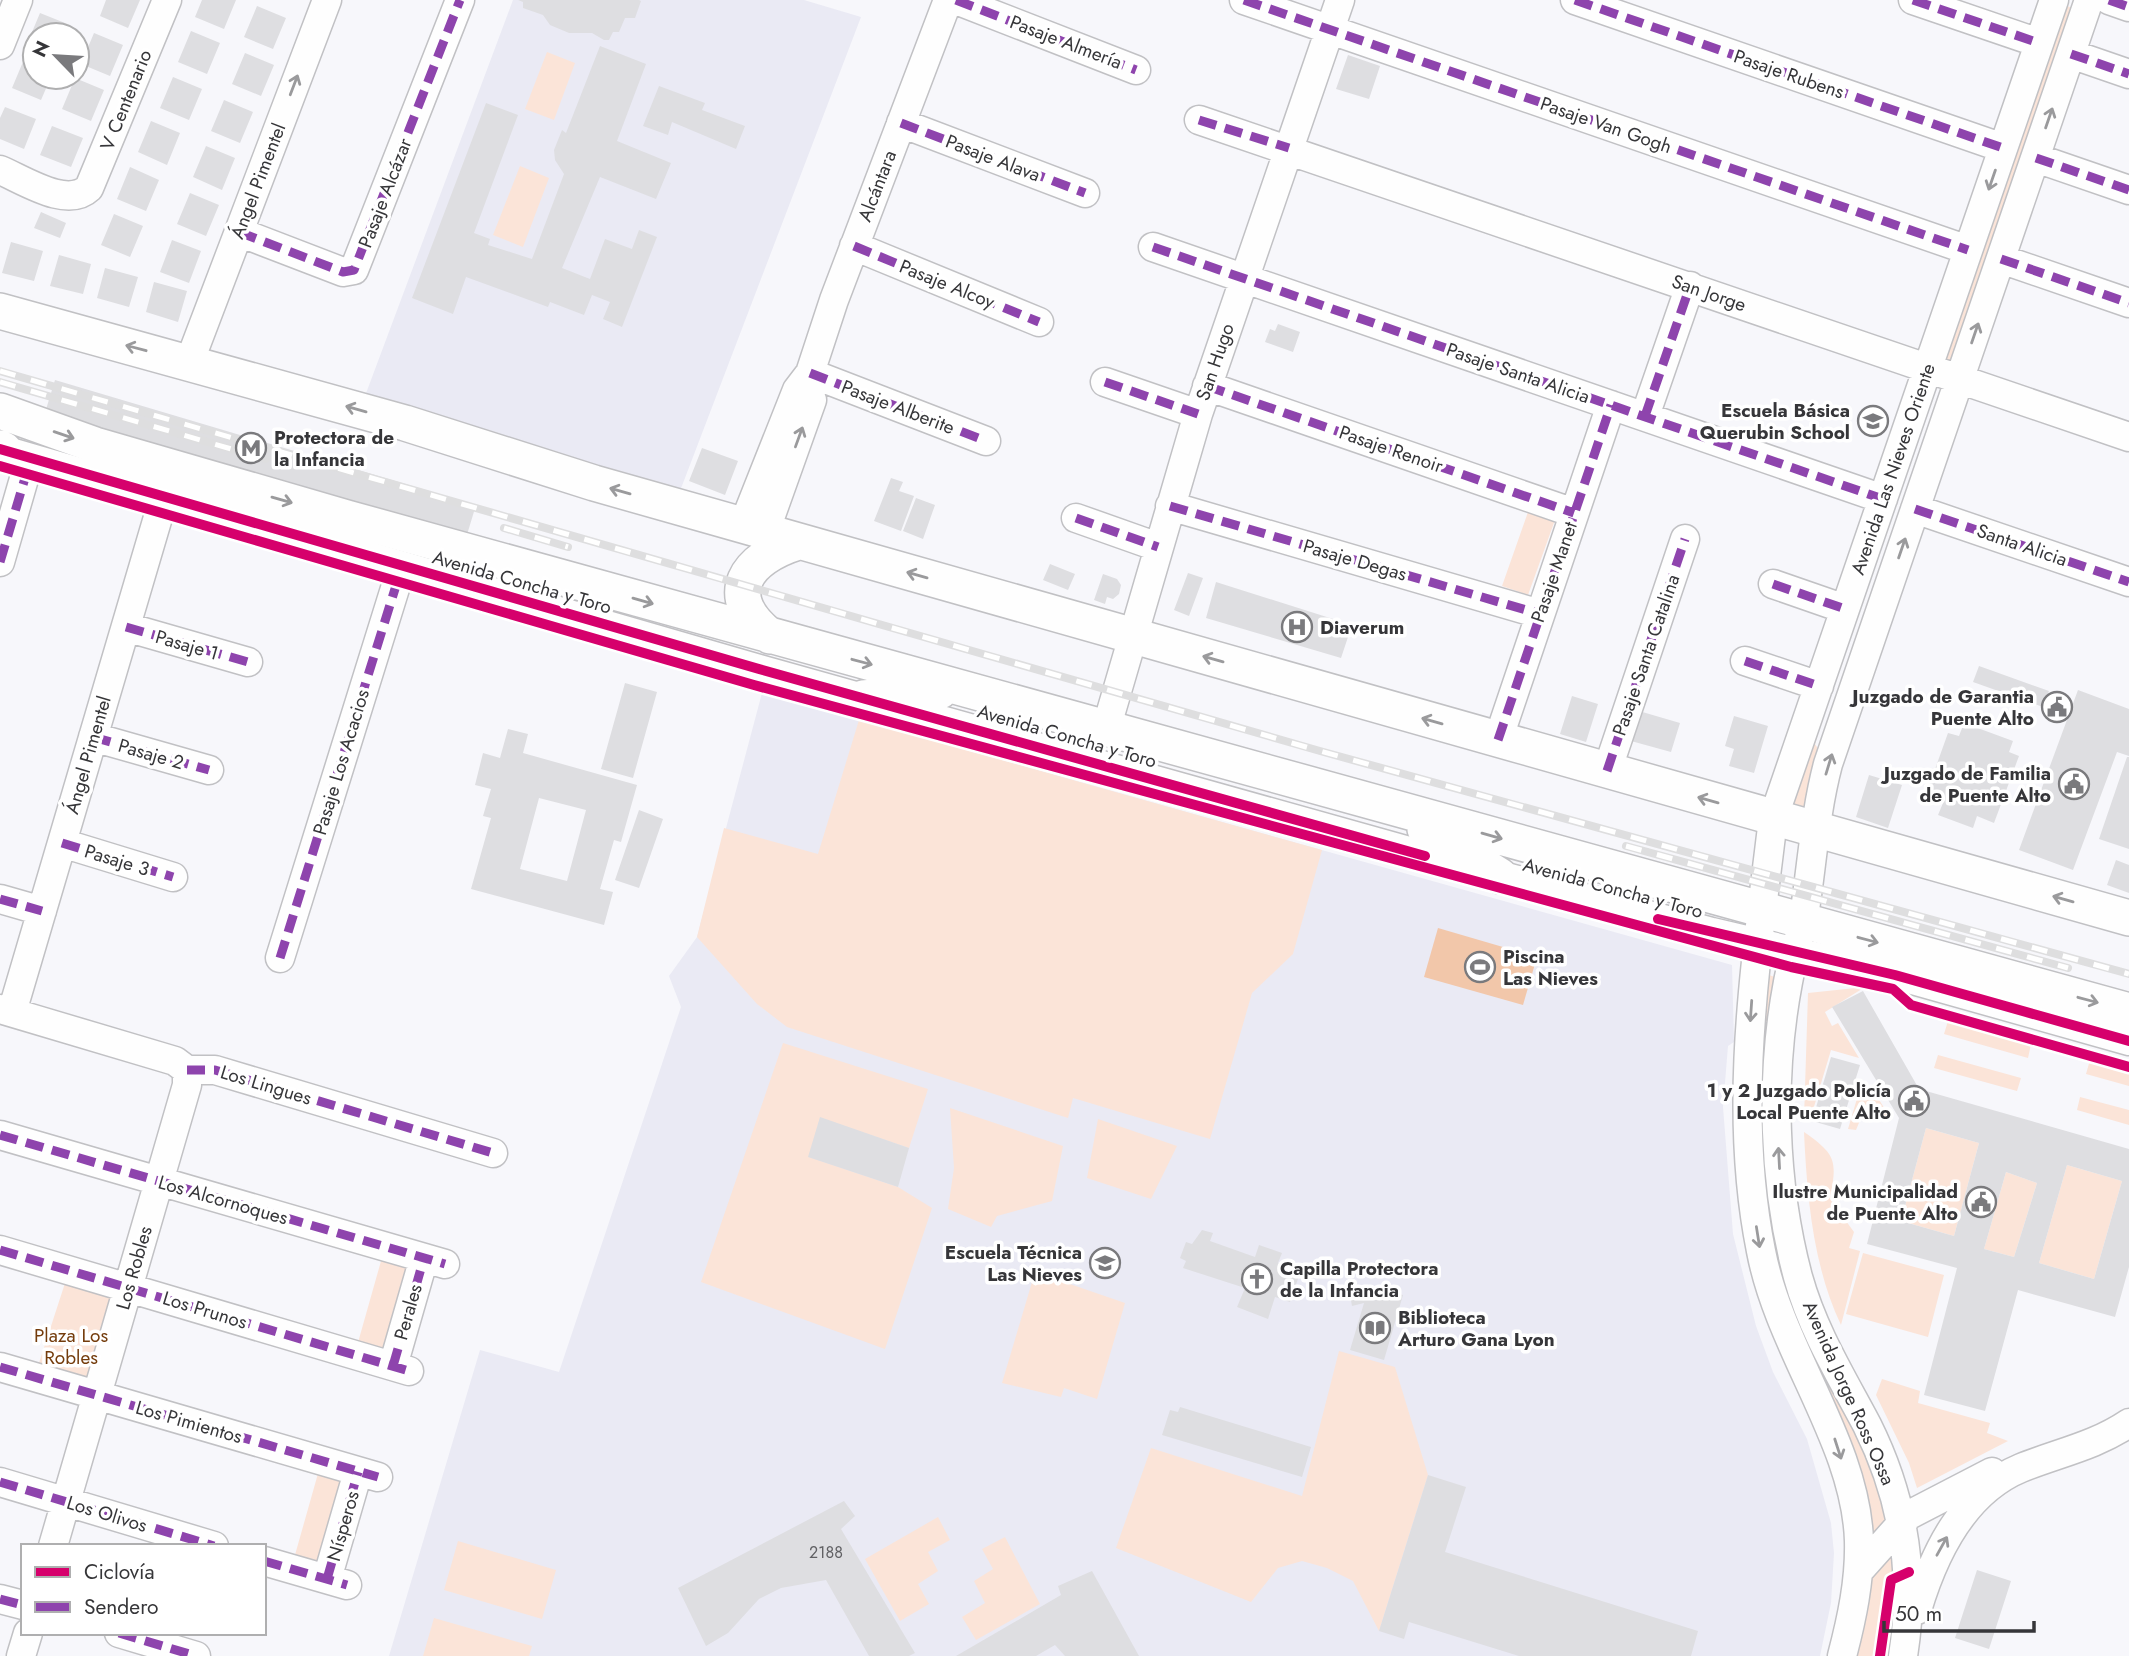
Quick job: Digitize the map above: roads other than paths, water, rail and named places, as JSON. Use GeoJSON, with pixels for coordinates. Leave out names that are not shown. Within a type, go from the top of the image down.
{"type":"FeatureCollection","features":[{"type":"Feature","properties":{"kind":"main road"},"geometry":{"type":"LineString","coordinates":[[0,312],[405,423],[594,483],[798,542],[2129,918]]}},
{"type":"Feature","properties":{"kind":"main road","name":"Avenida Concha y Toro"},"geometry":{"type":"LineString","coordinates":[[0,411],[141,459],[1392,809],[1758,927],[2129,1011]]}},
{"type":"Feature","properties":{"kind":"main road"},"geometry":{"type":"LineString","coordinates":[[770,636],[755,623],[745,604],[745,580],[760,558],[798,542]]}},
{"type":"Feature","properties":{"kind":"main road"},"geometry":{"type":"LineString","coordinates":[[863,698],[964,689]]}},
{"type":"Feature","properties":{"kind":"main road"},"geometry":{"type":"LineString","coordinates":[[1392,809],[1500,876]]}},
{"type":"Feature","properties":{"kind":"street"},"geometry":{"type":"LineString","coordinates":[[0,45],[18,0]]}},
{"type":"Feature","properties":{"kind":"street","name":"V Centenario"},"geometry":{"type":"LineString","coordinates":[[0,170],[61,194],[79,195],[92,182],[167,0]]}},
{"type":"Feature","properties":{"kind":"street","name":"Ángel Pimentel"},"geometry":{"type":"LineString","coordinates":[[189,363],[327,0]]}},
{"type":"Feature","properties":{"kind":"street","name":"Pasaje Alcázar"},"geometry":{"type":"LineString","coordinates":[[239,232],[342,272],[355,270],[460,0]]}},
{"type":"Feature","properties":{"kind":"street","name":"Alcántara"},"geometry":{"type":"LineString","coordinates":[[754,529],[810,407],[814,387],[810,373],[854,246],[948,0]]}},
{"type":"Feature","properties":{"kind":"street","name":"Pasaje Almería"},"geometry":{"type":"LineString","coordinates":[[956,0],[1136,70]]}},
{"type":"Feature","properties":{"kind":"street","name":"Pasaje Van Gogh"},"geometry":{"type":"LineString","coordinates":[[1244,0],[1968,250]]}},
{"type":"Feature","properties":{"kind":"street","name":"San Hugo"},"geometry":{"type":"LineString","coordinates":[[1106,729],[1198,414],[1340,0]]}},
{"type":"Feature","properties":{"kind":"street","name":"Pasaje Rubens"},"geometry":{"type":"LineString","coordinates":[[1575,0],[2003,148]]}},
{"type":"Feature","properties":{"kind":"street"},"geometry":{"type":"LineString","coordinates":[[1913,0],[2039,43]]}},
{"type":"Feature","properties":{"kind":"street","name":"Avenida Las Nieves Oriente"},"geometry":{"type":"LineString","coordinates":[[1758,927],[1773,819],[2054,0]]}},
{"type":"Feature","properties":{"kind":"street","name":"Avenida Las Nieves Oriente"},"geometry":{"type":"LineString","coordinates":[[1799,937],[1825,776],[2090,0]]}},
{"type":"Feature","properties":{"kind":"street"},"geometry":{"type":"LineString","coordinates":[[2109,0],[2129,7]]}},
{"type":"Feature","properties":{"kind":"street"},"geometry":{"type":"LineString","coordinates":[[2071,54],[2129,74]]}},
{"type":"Feature","properties":{"kind":"street","name":"San Jorge"},"geometry":{"type":"LineString","coordinates":[[1199,120],[1289,148],[2129,437]]}},
{"type":"Feature","properties":{"kind":"street","name":"Pasaje Alava"},"geometry":{"type":"LineString","coordinates":[[901,123],[1084,193]]}},
{"type":"Feature","properties":{"kind":"street"},"geometry":{"type":"LineString","coordinates":[[2036,158],[2129,190]]}},
{"type":"Feature","properties":{"kind":"street","name":"Pasaje Alcoy"},"geometry":{"type":"LineString","coordinates":[[854,246],[1039,321]]}},
{"type":"Feature","properties":{"kind":"street","name":"Pasaje Santa Alicia"},"geometry":{"type":"LineString","coordinates":[[1153,247],[1883,499]]}},
{"type":"Feature","properties":{"kind":"street"},"geometry":{"type":"LineString","coordinates":[[2001,259],[2129,303]]}},
{"type":"Feature","properties":{"kind":"street"},"geometry":{"type":"LineString","coordinates":[[1645,416],[1690,286]]}},
{"type":"Feature","properties":{"kind":"street","name":"Pasaje Alberite"},"geometry":{"type":"LineString","coordinates":[[810,373],[985,440]]}},
{"type":"Feature","properties":{"kind":"street"},"geometry":{"type":"LineString","coordinates":[[1105,382],[1198,414]]}},
{"type":"Feature","properties":{"kind":"street","name":"Pasaje Renoir"},"geometry":{"type":"LineString","coordinates":[[1207,386],[1574,513]]}},
{"type":"Feature","properties":{"kind":"street","name":"Pasaje Manet"},"geometry":{"type":"LineString","coordinates":[[1497,740],[1611,405]]}},
{"type":"Feature","properties":{"kind":"street"},"geometry":{"type":"LineString","coordinates":[[0,562],[9,451]]}},
{"type":"Feature","properties":{"kind":"street","name":"Avenida Concha y Toro"},"geometry":{"type":"LineString","coordinates":[[9,451],[863,698],[1500,876],[1758,927]]}},
{"type":"Feature","properties":{"kind":"street","name":"Ángel Pimentel"},"geometry":{"type":"LineString","coordinates":[[6,1011],[42,911],[164,497]]}},
{"type":"Feature","properties":{"kind":"street","name":"Pasaje Degas"},"geometry":{"type":"LineString","coordinates":[[1170,506],[1540,614]]}},
{"type":"Feature","properties":{"kind":"street","name":"Santa Alicia"},"geometry":{"type":"LineString","coordinates":[[1915,509],[2129,582]]}},
{"type":"Feature","properties":{"kind":"street"},"geometry":{"type":"LineString","coordinates":[[1076,518],[1158,547]]}},
{"type":"Feature","properties":{"kind":"street","name":"Pasaje Santa Catalina"},"geometry":{"type":"LineString","coordinates":[[1607,771],[1685,539]]}},
{"type":"Feature","properties":{"kind":"street","name":"Pasaje Los Acacios"},"geometry":{"type":"LineString","coordinates":[[280,958],[402,566]]}},
{"type":"Feature","properties":{"kind":"street"},"geometry":{"type":"LineString","coordinates":[[1773,584],[1845,609]]}},
{"type":"Feature","properties":{"kind":"street","name":"Pasaje 1"},"geometry":{"type":"LineString","coordinates":[[126,627],[248,663]]}},
{"type":"Feature","properties":{"kind":"street"},"geometry":{"type":"LineString","coordinates":[[1745,661],[1822,677],[1857,679]]}},
{"type":"Feature","properties":{"kind":"street","name":"Pasaje 2"},"geometry":{"type":"LineString","coordinates":[[93,737],[209,770]]}},
{"type":"Feature","properties":{"kind":"street","name":"Pasaje 3"},"geometry":{"type":"LineString","coordinates":[[62,843],[173,877]]}},
{"type":"Feature","properties":{"kind":"street"},"geometry":{"type":"LineString","coordinates":[[0,899],[42,911]]}},
{"type":"Feature","properties":{"kind":"street","name":"Avenida Jorge Ross Ossa"},"geometry":{"type":"LineString","coordinates":[[1758,927],[1747,1122],[1757,1228],[1761,1253],[1792,1349],[1836,1440],[1848,1480],[1858,1530],[1858,1572],[1842,1656]]}},
{"type":"Feature","properties":{"kind":"street","name":"Avenida Concha y Toro"},"geometry":{"type":"LineString","coordinates":[[1799,937],[1895,975],[2129,1041]]}},
{"type":"Feature","properties":{"kind":"street","name":"Avenida Jorge Ross Ossa"},"geometry":{"type":"LineString","coordinates":[[1799,937],[1787,984],[1778,1085],[1780,1167],[1791,1244],[1812,1320],[1832,1365],[1878,1448],[1902,1521],[1909,1572],[1903,1656]]}},
{"type":"Feature","properties":{"kind":"street","name":"Los Lingues"},"geometry":{"type":"LineString","coordinates":[[6,1011],[175,1061],[187,1070],[215,1070],[493,1153]]}},
{"type":"Feature","properties":{"kind":"street","name":"Los Robles"},"geometry":{"type":"LineString","coordinates":[[54,1544],[189,1080],[187,1070]]}},
{"type":"Feature","properties":{"kind":"street","name":"Los Alcornoques"},"geometry":{"type":"LineString","coordinates":[[0,1135],[434,1261]]}},
{"type":"Feature","properties":{"kind":"street","name":"Los Prunos"},"geometry":{"type":"LineString","coordinates":[[0,1250],[401,1369]]}},
{"type":"Feature","properties":{"kind":"street","name":"Perales"},"geometry":{"type":"LineString","coordinates":[[401,1369],[434,1261]]}},
{"type":"Feature","properties":{"kind":"street","name":"Los Pimientos"},"geometry":{"type":"LineString","coordinates":[[0,1367],[368,1474]]}},
{"type":"Feature","properties":{"kind":"street"},"geometry":{"type":"LineString","coordinates":[[1858,1572],[1902,1521],[1978,1478],[2084,1448],[2129,1423]]}},
{"type":"Feature","properties":{"kind":"street"},"geometry":{"type":"LineString","coordinates":[[1903,1656],[1928,1575],[1953,1527],[1968,1507],[1990,1486],[2036,1463]]}},
{"type":"Feature","properties":{"kind":"street","name":"Nísperos"},"geometry":{"type":"LineString","coordinates":[[266,1562],[337,1582],[368,1474]]}},
{"type":"Feature","properties":{"kind":"street","name":"Los Olivos"},"geometry":{"type":"LineString","coordinates":[[0,1482],[207,1544]]}},
{"type":"Feature","properties":{"kind":"street"},"geometry":{"type":"LineString","coordinates":[[0,1599],[21,1604]]}},
{"type":"Feature","properties":{"kind":"street"},"geometry":{"type":"LineString","coordinates":[[21,1656],[27,1635]]}},
{"type":"Feature","properties":{"kind":"street"},"geometry":{"type":"LineString","coordinates":[[126,1635],[196,1656]]}},
{"type":"Feature","properties":{"kind":"railway"},"geometry":{"type":"LineString","coordinates":[[0,371],[1320,751],[2129,974]]}},
{"type":"Feature","properties":{"kind":"railway"},"geometry":{"type":"LineString","coordinates":[[0,382],[266,459]]}},
{"type":"Feature","properties":{"kind":"railway"},"geometry":{"type":"LineString","coordinates":[[504,528],[568,547]]}},
{"type":"Feature","properties":{"kind":"railway"},"geometry":{"type":"LineString","coordinates":[[1626,846],[2068,968]]}},
{"type":"Feature","properties":{"kind":"place","name":"Escuela Básica Querubin School"},"geometry":{"type":"Point","coordinates":[1873,421]}},
{"type":"Feature","properties":{"kind":"place","name":"Protectora de la Infancia"},"geometry":{"type":"Point","coordinates":[251,448]}},
{"type":"Feature","properties":{"kind":"place","name":"Diaverum"},"geometry":{"type":"Point","coordinates":[1297,627]}},
{"type":"Feature","properties":{"kind":"place","name":"Juzgado de Garantia Puente Alto"},"geometry":{"type":"Point","coordinates":[2057,707]}},
{"type":"Feature","properties":{"kind":"place","name":"Juzgado de Familia de Puente Alto"},"geometry":{"type":"Point","coordinates":[2074,784]}},
{"type":"Feature","properties":{"kind":"place","name":"Piscina Las Nieves"},"geometry":{"type":"Point","coordinates":[1480,967]}},
{"type":"Feature","properties":{"kind":"place","name":"1 y 2 Juzgado Policía Local Puente Alto"},"geometry":{"type":"Point","coordinates":[1914,1101]}},
{"type":"Feature","properties":{"kind":"place","name":"Ilustre Municipalidad de Puente Alto"},"geometry":{"type":"Point","coordinates":[1981,1202]}},
{"type":"Feature","properties":{"kind":"place","name":"Escuela Técnica Las Nieves"},"geometry":{"type":"Point","coordinates":[1105,1263]}},
{"type":"Feature","properties":{"kind":"place","name":"Capilla Protectora de la Infancia"},"geometry":{"type":"Point","coordinates":[1257,1279]}},
{"type":"Feature","properties":{"kind":"place","name":"Biblioteca Arturo Gana Lyon"},"geometry":{"type":"Point","coordinates":[1375,1328]}},
{"type":"Feature","properties":{"kind":"park label","name":"Plaza Los Robles"},"geometry":{"type":"Point","coordinates":[71,1346]}}]}
